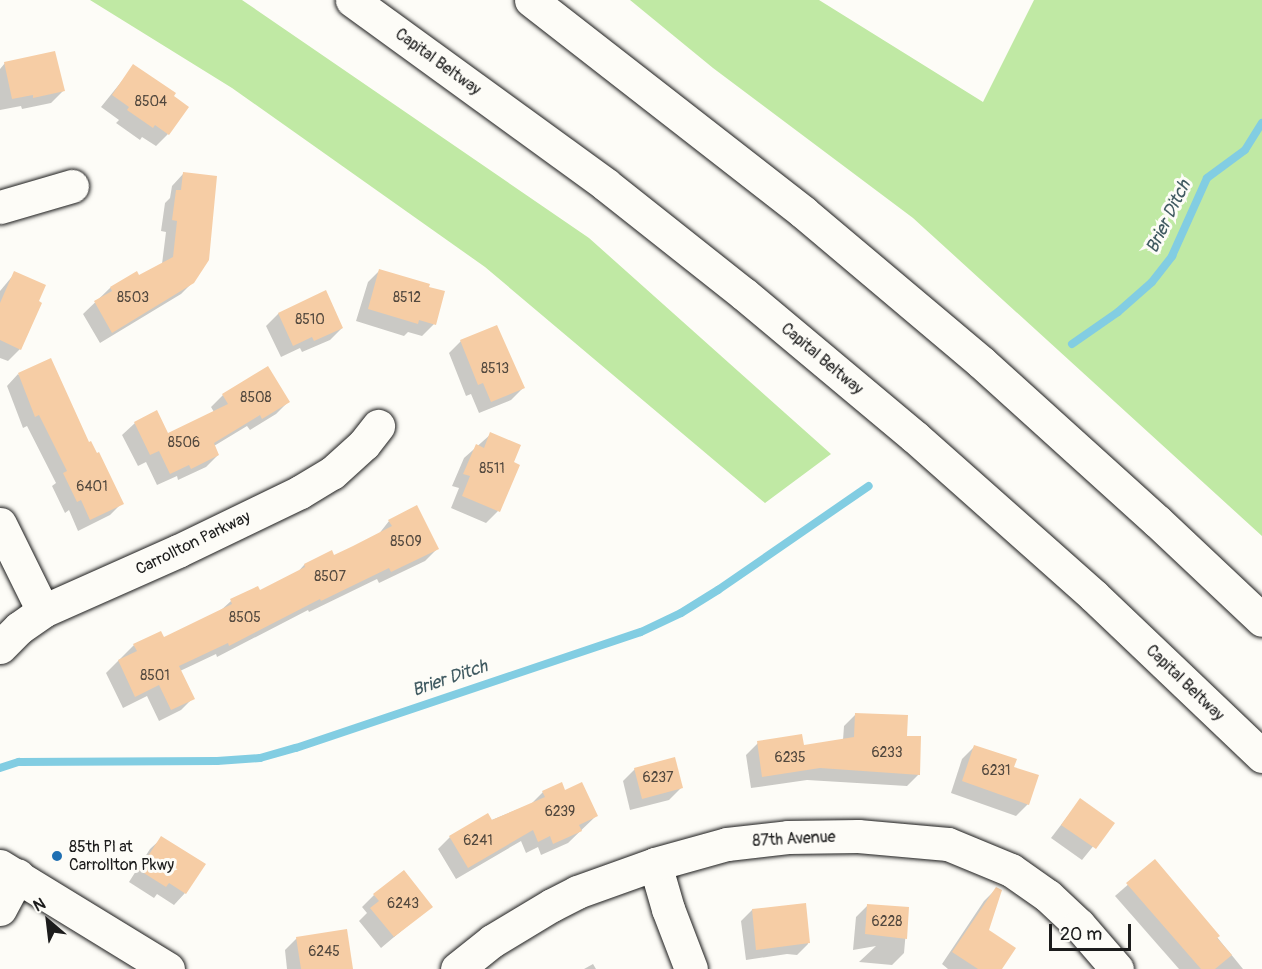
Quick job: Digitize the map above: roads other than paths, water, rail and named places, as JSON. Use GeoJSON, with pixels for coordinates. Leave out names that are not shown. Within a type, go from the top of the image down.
{"type":"FeatureCollection","features":[{"type":"Feature","properties":{"kind":"main road","name":"Capital Beltway"},"geometry":{"type":"LineString","coordinates":[[352,0],[605,184],[744,294],[915,437],[1085,588],[1262,756]]}},
{"type":"Feature","properties":{"kind":"main road"},"geometry":{"type":"LineString","coordinates":[[531,0],[803,212],[981,362],[1157,521],[1262,620]]}},
{"type":"Feature","properties":{"kind":"main road"},"geometry":{"type":"LineString","coordinates":[[0,207],[72,186]]}},
{"type":"Feature","properties":{"kind":"main road","name":"Carrollton Parkway"},"geometry":{"type":"LineString","coordinates":[[0,647],[19,628],[43,611],[94,591],[300,492],[332,473],[364,444],[378,426]]}},
{"type":"Feature","properties":{"kind":"main road"},"geometry":{"type":"LineString","coordinates":[[0,524],[43,611]]}},
{"type":"Feature","properties":{"kind":"main road","name":"87th Avenue"},"geometry":{"type":"LineString","coordinates":[[457,969],[492,941],[552,905],[577,892],[655,864],[727,844],[788,837],[858,836],[948,844],[1011,870],[1048,896],[1079,925],[1117,969]]}},
{"type":"Feature","properties":{"kind":"main road"},"geometry":{"type":"LineString","coordinates":[[655,864],[668,909],[691,969]]}},
{"type":"Feature","properties":{"kind":"main road"},"geometry":{"type":"LineString","coordinates":[[0,909],[9,870],[168,969]]}},
{"type":"Feature","properties":{"kind":"waterway","name":"Brier Ditch"},"geometry":{"type":"LineString","coordinates":[[1072,344],[1118,312],[1152,282],[1172,256],[1207,178],[1245,150],[1262,123]]}},
{"type":"Feature","properties":{"kind":"waterway","name":"Brier Ditch"},"geometry":{"type":"LineString","coordinates":[[0,768],[19,762],[217,761],[260,758],[296,748],[641,632],[681,613],[718,590],[869,486]]}},
{"type":"Feature","properties":{"kind":"place","name":"85th Pl at Carrollton Pkwy"},"geometry":{"type":"Point","coordinates":[57,856]}}]}
